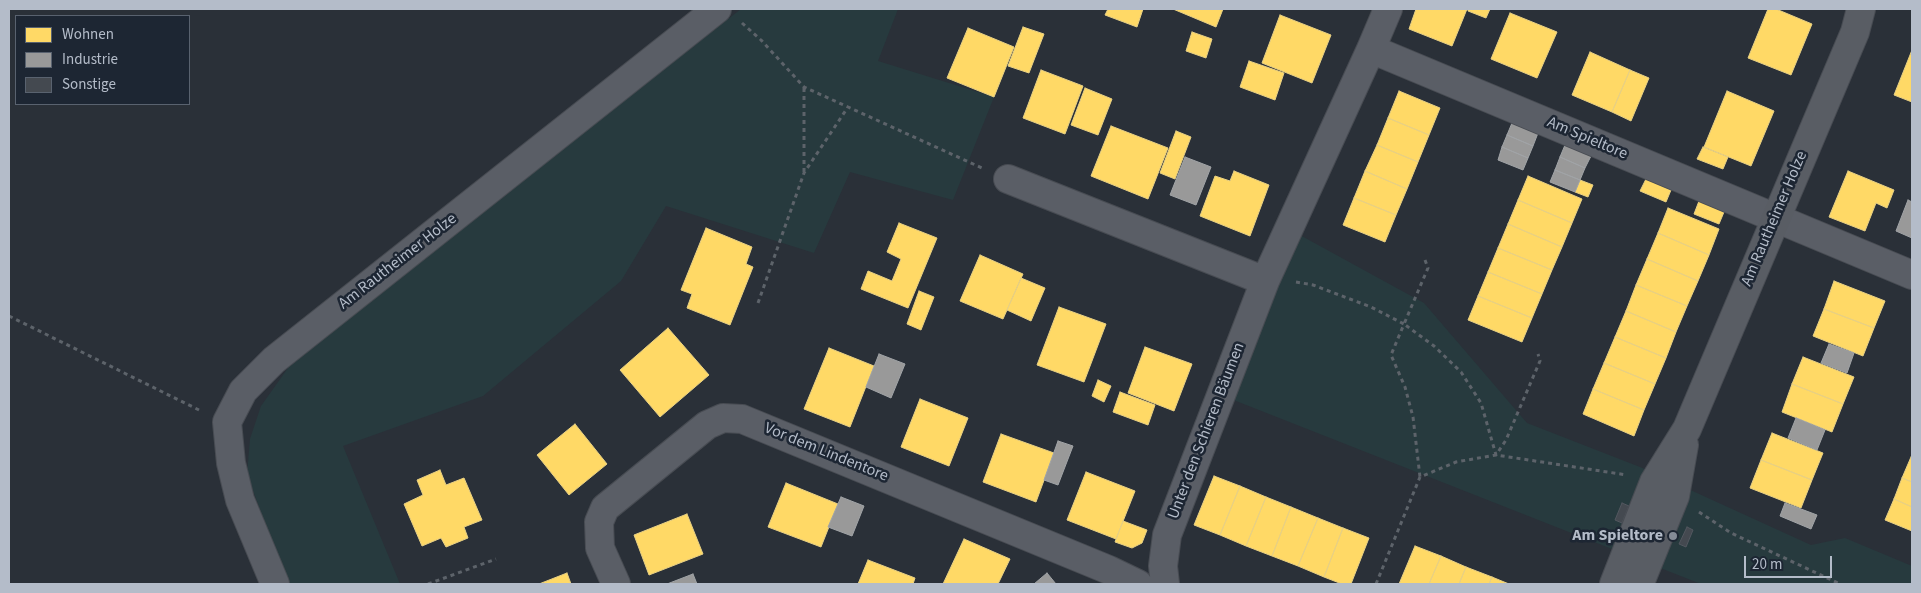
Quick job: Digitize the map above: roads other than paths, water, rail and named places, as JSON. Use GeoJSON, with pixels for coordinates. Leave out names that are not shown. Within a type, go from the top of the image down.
{"type":"FeatureCollection","features":[{"type":"Feature","properties":{"kind":"street","name":"Unter den Schieren Bäumen"},"geometry":{"type":"LineString","coordinates":[[1165,584],[1163,566],[1167,535],[1265,281],[1388,9]]}},
{"type":"Feature","properties":{"kind":"street","name":"Am Rautheimer Holze"},"geometry":{"type":"LineString","coordinates":[[1614,584],[1665,489],[1776,217],[1856,32],[1861,9]]}},
{"type":"Feature","properties":{"kind":"street","name":"Am Rautheimer Holze"},"geometry":{"type":"LineString","coordinates":[[275,584],[240,500],[231,463],[227,422],[243,391],[274,360],[729,15]]}},
{"type":"Feature","properties":{"kind":"street","name":"Am Spieltore"},"geometry":{"type":"LineString","coordinates":[[1371,50],[1912,275]]}},
{"type":"Feature","properties":{"kind":"street"},"geometry":{"type":"LineString","coordinates":[[1008,179],[1265,281]]}},
{"type":"Feature","properties":{"kind":"street","name":"Vor dem Lindentore"},"geometry":{"type":"LineString","coordinates":[[616,584],[600,548],[599,522],[605,508],[707,425],[723,418],[742,419],[1100,566],[1138,584]]}},
{"type":"Feature","properties":{"kind":"street","name":"Am Rautheimer Holze"},"geometry":{"type":"LineString","coordinates":[[1637,584],[1648,564],[1665,489]]}},
{"type":"Feature","properties":{"kind":"place","name":"Am Spieltore"},"geometry":{"type":"Point","coordinates":[1673,536]}}]}
